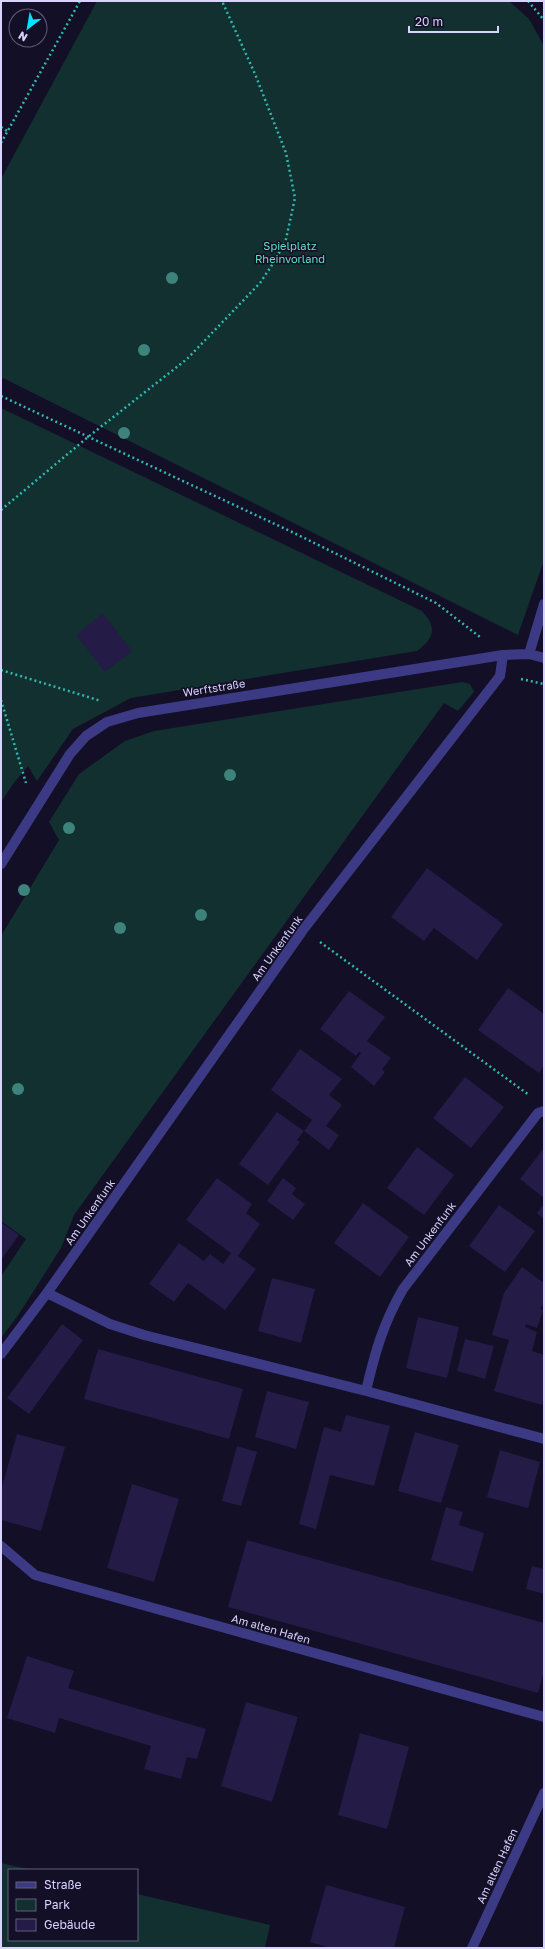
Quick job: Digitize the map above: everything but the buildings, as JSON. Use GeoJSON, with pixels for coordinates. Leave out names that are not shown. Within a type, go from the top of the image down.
{"type":"FeatureCollection","features":[{"type":"Feature","properties":{"kind":"street"},"geometry":{"type":"LineString","coordinates":[[529,654],[544,604]]}},
{"type":"Feature","properties":{"kind":"street"},"geometry":{"type":"LineString","coordinates":[[502,655],[529,654],[544,658]]}},
{"type":"Feature","properties":{"kind":"street","name":"Werftstraße"},"geometry":{"type":"LineString","coordinates":[[1,864],[70,754],[86,736],[107,722],[138,713],[502,655]]}},
{"type":"Feature","properties":{"kind":"street","name":"Am Unkenfunk"},"geometry":{"type":"LineString","coordinates":[[1,1354],[47,1293],[303,930],[500,676],[502,655]]}},
{"type":"Feature","properties":{"kind":"street","name":"Am Unkenfunk"},"geometry":{"type":"LineString","coordinates":[[366,1391],[380,1334],[403,1289],[541,1112]]}},
{"type":"Feature","properties":{"kind":"street"},"geometry":{"type":"LineString","coordinates":[[47,1293],[110,1324],[144,1335],[366,1391],[544,1439]]}},
{"type":"Feature","properties":{"kind":"street","name":"Am alten Hafen"},"geometry":{"type":"LineString","coordinates":[[1,1546],[35,1575],[544,1717]]}},
{"type":"Feature","properties":{"kind":"street","name":"Am alten Hafen"},"geometry":{"type":"LineString","coordinates":[[472,1948],[544,1793]]}},
{"type":"Feature","properties":{"kind":"path"},"geometry":{"type":"LineString","coordinates":[[1,143],[80,1]]}},
{"type":"Feature","properties":{"kind":"path"},"geometry":{"type":"LineString","coordinates":[[1,510],[187,359],[260,283],[276,259],[286,240],[295,198],[286,153],[255,74],[222,1]]}},
{"type":"Feature","properties":{"kind":"path"},"geometry":{"type":"LineString","coordinates":[[528,1],[544,20]]}},
{"type":"Feature","properties":{"kind":"path"},"geometry":{"type":"LineString","coordinates":[[1,127],[7,131]]}},
{"type":"Feature","properties":{"kind":"path"},"geometry":{"type":"LineString","coordinates":[[1,396],[88,438],[292,532],[436,603],[502,655]]}},
{"type":"Feature","properties":{"kind":"path"},"geometry":{"type":"LineString","coordinates":[[1,670],[138,713]]}},
{"type":"Feature","properties":{"kind":"path"},"geometry":{"type":"LineString","coordinates":[[1,700],[26,784],[42,799]]}},
{"type":"Feature","properties":{"kind":"path"},"geometry":{"type":"LineString","coordinates":[[303,930],[533,1097],[541,1112]]}},
{"type":"Feature","properties":{"kind":"green space","name":"Spielplatz Rheinvorland"},"geometry":{"type":"Polygon","coordinates":[[[97,1],[509,1],[529,19],[544,46],[544,560],[518,635],[1,377],[1,179],[97,1]]]}},
{"type":"Feature","properties":{"kind":"green space"},"geometry":{"type":"Polygon","coordinates":[[[1,408],[422,611],[432,627],[430,637],[427,642],[417,651],[131,698],[73,729],[37,781],[28,766],[13,784],[1,802],[1,408]]]}},
{"type":"Feature","properties":{"kind":"green space"},"geometry":{"type":"Polygon","coordinates":[[[462,682],[470,684],[474,692],[458,711],[444,703],[74,1215],[61,1248],[19,1314],[1,1338],[1,1276],[26,1239],[1,1221],[1,936],[59,840],[49,822],[79,774],[125,741],[154,731],[462,682]]]}},
{"type":"Feature","properties":{"kind":"green space"},"geometry":{"type":"Polygon","coordinates":[[[1,1863],[28,1869],[8,1869],[8,1941],[138,1941],[138,1894],[270,1925],[265,1948],[1,1948],[1,1863]]]}}]}
